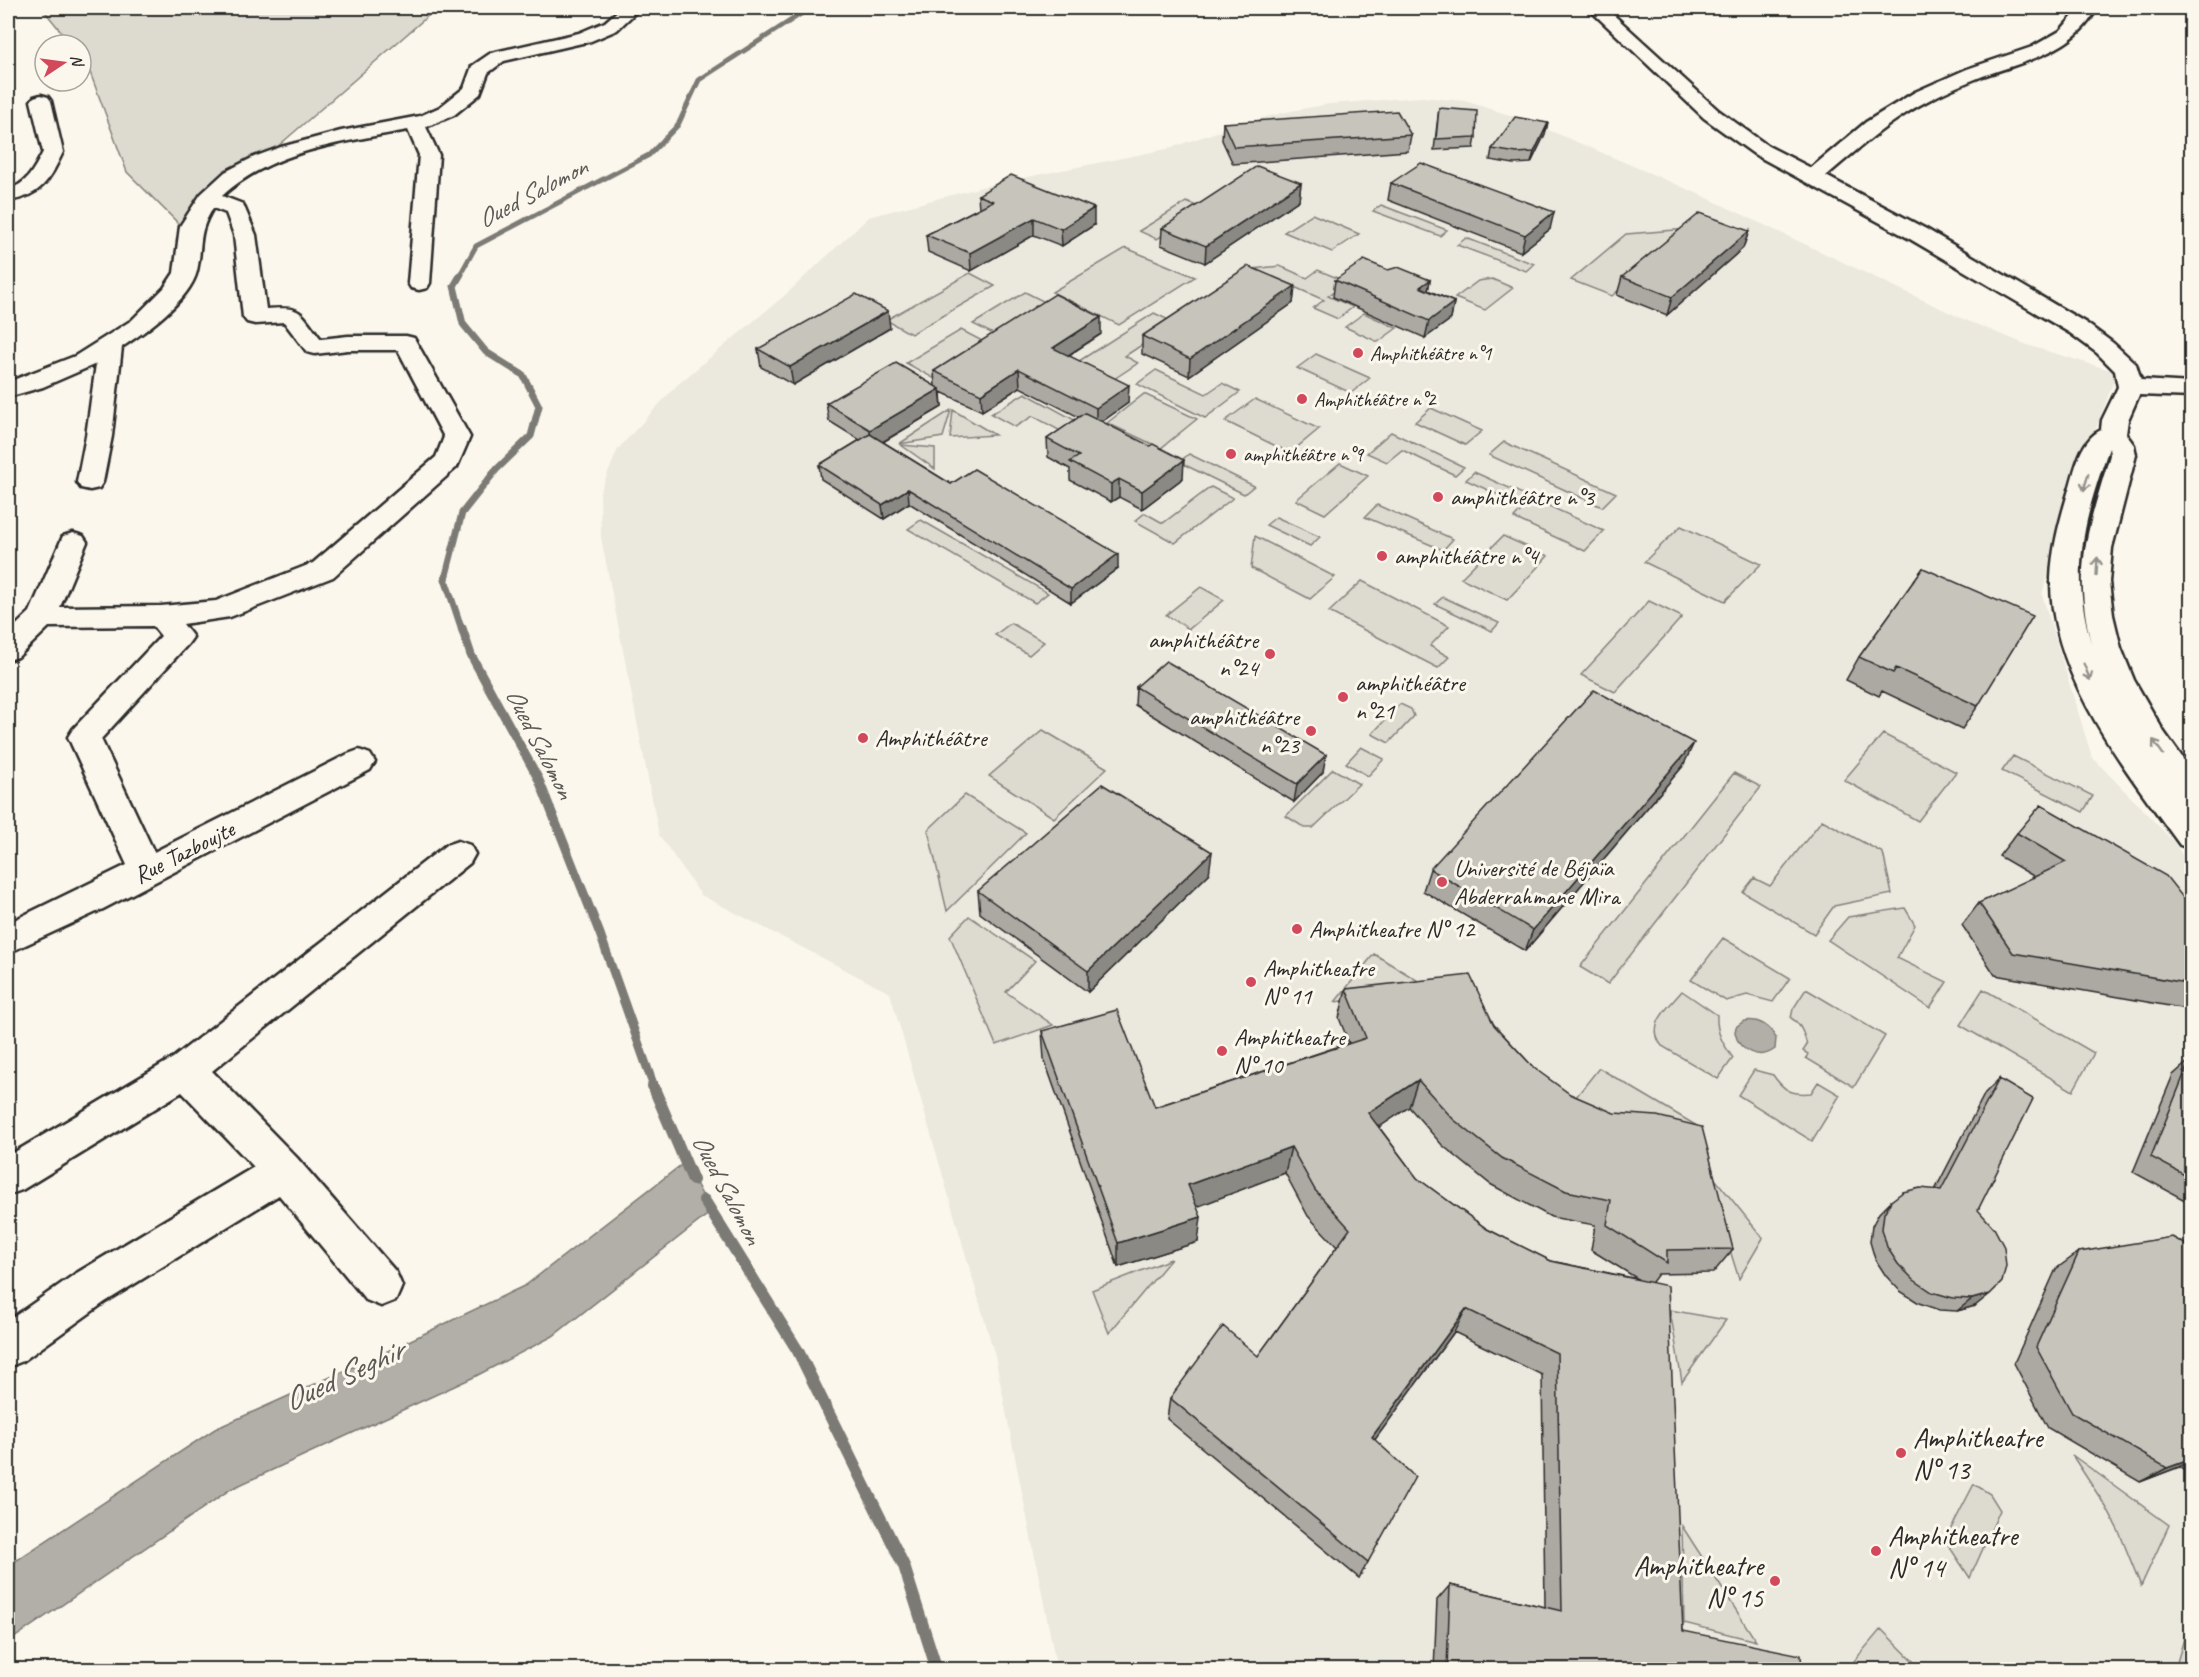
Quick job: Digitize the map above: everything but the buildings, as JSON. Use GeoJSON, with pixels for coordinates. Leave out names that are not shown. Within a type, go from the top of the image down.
{"type":"FeatureCollection","features":[{"type":"Feature","properties":{"kind":"street"},"geometry":{"type":"LineString","coordinates":[[8,390],[84,361],[140,325],[173,292],[185,273],[191,226],[208,198],[232,176],[261,161],[288,151],[341,137],[415,123],[447,111],[473,90],[479,70],[498,57],[585,37],[611,26],[631,8]]}},
{"type":"Feature","properties":{"kind":"street"},"geometry":{"type":"LineString","coordinates":[[1596,8],[1711,114],[1761,150],[1814,176],[2078,328],[2105,348],[2127,369],[2130,387],[2115,420],[2113,434],[2121,445],[2123,455],[2098,549],[2096,588],[2102,632],[2119,680],[2146,731],[2189,789]]}},
{"type":"Feature","properties":{"kind":"street"},"geometry":{"type":"LineString","coordinates":[[1814,176],[1873,126],[1912,102],[1974,73],[2039,51],[2066,35],[2090,8]]}},
{"type":"Feature","properties":{"kind":"street"},"geometry":{"type":"LineString","coordinates":[[8,195],[20,194],[36,185],[53,152],[41,101]]}},
{"type":"Feature","properties":{"kind":"street"},"geometry":{"type":"LineString","coordinates":[[415,123],[429,155],[419,283]]}},
{"type":"Feature","properties":{"kind":"street"},"geometry":{"type":"LineString","coordinates":[[42,617],[170,627],[220,610],[323,570],[448,461],[457,437],[406,343],[348,343],[315,347],[290,314],[255,317],[245,235],[235,209],[208,198]]}},
{"type":"Feature","properties":{"kind":"street"},"geometry":{"type":"LineString","coordinates":[[90,482],[99,436],[110,345]]}},
{"type":"Feature","properties":{"kind":"street"},"geometry":{"type":"LineString","coordinates":[[8,405],[34,382]]}},
{"type":"Feature","properties":{"kind":"street"},"geometry":{"type":"LineString","coordinates":[[2130,387],[2192,390]]}},
{"type":"Feature","properties":{"kind":"street"},"geometry":{"type":"LineString","coordinates":[[2113,434],[2103,439],[2096,447],[2069,540],[2066,580],[2072,625],[2088,675],[2115,728],[2192,836]]}},
{"type":"Feature","properties":{"kind":"street"},"geometry":{"type":"LineString","coordinates":[[8,650],[42,617],[73,542]]}},
{"type":"Feature","properties":{"kind":"street"},"geometry":{"type":"LineString","coordinates":[[146,871],[84,737],[170,627]]}},
{"type":"Feature","properties":{"kind":"street","name":"Rue Tazboujte"},"geometry":{"type":"LineString","coordinates":[[8,939],[359,762]]}},
{"type":"Feature","properties":{"kind":"street"},"geometry":{"type":"LineString","coordinates":[[8,1178],[186,1070],[458,854]]}},
{"type":"Feature","properties":{"kind":"street"},"geometry":{"type":"LineString","coordinates":[[186,1070],[283,1171],[381,1286]]}},
{"type":"Feature","properties":{"kind":"street"},"geometry":{"type":"LineString","coordinates":[[8,1347],[90,1288],[283,1171]]}},
{"type":"Feature","properties":{"kind":"shaded area"},"geometry":{"type":"Polygon","coordinates":[[[42,8],[437,8],[261,161],[232,176],[190,235],[127,172],[93,80],[93,33],[62,33],[42,8]]]}},
{"type":"Feature","properties":{"kind":"shaded area","name":"Université de Béjaïa Abderrahmane Mira"},"geometry":{"type":"Polygon","coordinates":[[[1421,97],[1465,101],[1525,120],[1701,195],[1963,319],[2030,346],[2117,372],[2063,517],[2042,595],[2092,757],[2174,842],[2191,869],[2191,1669],[1057,1669],[995,1356],[890,993],[701,895],[659,835],[601,537],[600,492],[618,449],[676,386],[784,296],[869,217],[993,184],[1167,149],[1246,122],[1286,112],[1329,104],[1421,97]]]}},
{"type":"Feature","properties":{"kind":"shaded area"},"geometry":{"type":"Polygon","coordinates":[[[1186,202],[1205,209],[1157,239],[1139,231],[1186,202]]]}},
{"type":"Feature","properties":{"kind":"shaded area"},"geometry":{"type":"Polygon","coordinates":[[[1381,205],[1447,230],[1440,236],[1373,211],[1381,205]]]}},
{"type":"Feature","properties":{"kind":"shaded area"},"geometry":{"type":"Polygon","coordinates":[[[1312,214],[1359,234],[1332,252],[1284,232],[1312,214]]]}},
{"type":"Feature","properties":{"kind":"shaded area"},"geometry":{"type":"Polygon","coordinates":[[[1688,229],[1612,296],[1571,280],[1626,234],[1688,229]]]}},
{"type":"Feature","properties":{"kind":"shaded area"},"geometry":{"type":"Polygon","coordinates":[[[1466,238],[1534,264],[1526,271],[1457,245],[1466,238]]]}},
{"type":"Feature","properties":{"kind":"shaded area"},"geometry":{"type":"Polygon","coordinates":[[[1126,248],[1195,277],[1119,325],[1052,292],[1126,248]]]}},
{"type":"Feature","properties":{"kind":"shaded area"},"geometry":{"type":"Polygon","coordinates":[[[1280,266],[1307,278],[1318,270],[1347,282],[1328,296],[1353,307],[1338,319],[1313,308],[1324,300],[1253,269],[1280,266]]]}},
{"type":"Feature","properties":{"kind":"shaded area"},"geometry":{"type":"Polygon","coordinates":[[[970,273],[995,286],[911,334],[886,320],[970,273]]]}},
{"type":"Feature","properties":{"kind":"shaded area"},"geometry":{"type":"Polygon","coordinates":[[[1492,279],[1513,288],[1485,310],[1455,298],[1478,281],[1492,279]]]}},
{"type":"Feature","properties":{"kind":"shaded area"},"geometry":{"type":"Polygon","coordinates":[[[1025,292],[1053,306],[1001,338],[973,324],[1025,292]]]}},
{"type":"Feature","properties":{"kind":"shaded area"},"geometry":{"type":"Polygon","coordinates":[[[1154,313],[1175,323],[1125,356],[1138,363],[1114,379],[1079,361],[1154,313]]]}},
{"type":"Feature","properties":{"kind":"shaded area"},"geometry":{"type":"Polygon","coordinates":[[[1364,313],[1397,328],[1378,342],[1345,327],[1364,313]]]}},
{"type":"Feature","properties":{"kind":"shaded area"},"geometry":{"type":"Polygon","coordinates":[[[961,330],[988,344],[933,378],[906,363],[961,330]]]}},
{"type":"Feature","properties":{"kind":"shaded area"},"geometry":{"type":"Polygon","coordinates":[[[1316,354],[1370,378],[1351,393],[1297,368],[1316,354]]]}},
{"type":"Feature","properties":{"kind":"shaded area"},"geometry":{"type":"Polygon","coordinates":[[[1156,370],[1206,394],[1222,383],[1240,392],[1205,418],[1137,384],[1156,370]]]}},
{"type":"Feature","properties":{"kind":"shaded area"},"geometry":{"type":"Polygon","coordinates":[[[1025,393],[1082,424],[1066,434],[1033,416],[1015,427],[991,414],[1025,393]]]}},
{"type":"Feature","properties":{"kind":"shaded area"},"geometry":{"type":"Polygon","coordinates":[[[1144,394],[1197,419],[1161,448],[1107,423],[1144,394]]]}},
{"type":"Feature","properties":{"kind":"shaded area"},"geometry":{"type":"Polygon","coordinates":[[[1255,399],[1319,429],[1290,453],[1225,421],[1255,399]]]}},
{"type":"Feature","properties":{"kind":"shaded area"},"geometry":{"type":"Polygon","coordinates":[[[1431,408],[1482,431],[1465,445],[1415,422],[1431,408]]]}},
{"type":"Feature","properties":{"kind":"shaded area"},"geometry":{"type":"Polygon","coordinates":[[[951,410],[943,437],[899,444],[951,410]]]}},
{"type":"Feature","properties":{"kind":"shaded area"},"geometry":{"type":"Polygon","coordinates":[[[953,410],[995,435],[950,438],[953,410]]]}},
{"type":"Feature","properties":{"kind":"shaded area"},"geometry":{"type":"Polygon","coordinates":[[[1391,432],[1464,467],[1455,475],[1402,450],[1387,462],[1367,453],[1391,432]]]}},
{"type":"Feature","properties":{"kind":"shaded area"},"geometry":{"type":"Polygon","coordinates":[[[1504,442],[1616,493],[1602,507],[1489,455],[1504,442]]]}},
{"type":"Feature","properties":{"kind":"shaded area"},"geometry":{"type":"Polygon","coordinates":[[[901,445],[935,448],[935,469],[901,445]]]}},
{"type":"Feature","properties":{"kind":"shaded area"},"geometry":{"type":"Polygon","coordinates":[[[1189,454],[1254,486],[1244,494],[1179,462],[1189,454]]]}},
{"type":"Feature","properties":{"kind":"shaded area"},"geometry":{"type":"Polygon","coordinates":[[[1340,463],[1368,476],[1325,514],[1296,500],[1340,463]]]}},
{"type":"Feature","properties":{"kind":"shaded area"},"geometry":{"type":"Polygon","coordinates":[[[1474,472],[1604,531],[1585,551],[1514,518],[1525,507],[1466,480],[1474,472]]]}},
{"type":"Feature","properties":{"kind":"shaded area"},"geometry":{"type":"Polygon","coordinates":[[[1211,487],[1233,498],[1175,543],[1135,521],[1145,513],[1163,523],[1211,487]]]}},
{"type":"Feature","properties":{"kind":"shaded area"},"geometry":{"type":"Polygon","coordinates":[[[1377,505],[1453,539],[1443,550],[1365,517],[1377,505]]]}},
{"type":"Feature","properties":{"kind":"shaded area"},"geometry":{"type":"Polygon","coordinates":[[[1276,517],[1320,537],[1310,546],[1266,525],[1276,517]]]}},
{"type":"Feature","properties":{"kind":"shaded area"},"geometry":{"type":"Polygon","coordinates":[[[921,520],[1048,593],[1035,603],[908,529],[921,520]]]}},
{"type":"Feature","properties":{"kind":"shaded area"},"geometry":{"type":"Polygon","coordinates":[[[1681,526],[1761,564],[1725,601],[1644,562],[1681,526]]]}},
{"type":"Feature","properties":{"kind":"shaded area"},"geometry":{"type":"Polygon","coordinates":[[[1255,536],[1335,577],[1310,599],[1251,568],[1255,536]]]}},
{"type":"Feature","properties":{"kind":"shaded area"},"geometry":{"type":"Polygon","coordinates":[[[1503,536],[1548,556],[1507,600],[1461,578],[1503,536]]]}},
{"type":"Feature","properties":{"kind":"shaded area"},"geometry":{"type":"Polygon","coordinates":[[[1362,581],[1449,626],[1430,646],[1449,657],[1438,668],[1329,612],[1362,581]]]}},
{"type":"Feature","properties":{"kind":"shaded area"},"geometry":{"type":"Polygon","coordinates":[[[1201,587],[1224,600],[1189,629],[1166,615],[1201,587]]]}},
{"type":"Feature","properties":{"kind":"shaded area"},"geometry":{"type":"Polygon","coordinates":[[[1443,597],[1499,623],[1492,631],[1435,604],[1443,597]]]}},
{"type":"Feature","properties":{"kind":"shaded area"},"geometry":{"type":"Polygon","coordinates":[[[1649,601],[1682,617],[1615,692],[1581,675],[1649,601]]]}},
{"type":"Feature","properties":{"kind":"shaded area"},"geometry":{"type":"Polygon","coordinates":[[[1011,623],[1044,642],[1029,655],[995,635],[1011,623]]]}},
{"type":"Feature","properties":{"kind":"shaded area"},"geometry":{"type":"Polygon","coordinates":[[[1400,704],[1411,709],[1414,716],[1389,743],[1372,734],[1400,704]]]}},
{"type":"Feature","properties":{"kind":"shaded area"},"geometry":{"type":"Polygon","coordinates":[[[1043,730],[1107,768],[1054,818],[989,776],[1043,730]]]}},
{"type":"Feature","properties":{"kind":"shaded area"},"geometry":{"type":"Polygon","coordinates":[[[1883,734],[1956,772],[1918,821],[1844,780],[1883,734]]]}},
{"type":"Feature","properties":{"kind":"shaded area"},"geometry":{"type":"Polygon","coordinates":[[[1361,747],[1384,759],[1368,776],[1346,763],[1361,747]]]}},
{"type":"Feature","properties":{"kind":"shaded area"},"geometry":{"type":"Polygon","coordinates":[[[2013,756],[2093,796],[2083,812],[2002,771],[2013,756]]]}},
{"type":"Feature","properties":{"kind":"shaded area"},"geometry":{"type":"Polygon","coordinates":[[[1333,769],[1359,784],[1313,828],[1305,828],[1286,816],[1333,769]]]}},
{"type":"Feature","properties":{"kind":"shaded area"},"geometry":{"type":"Polygon","coordinates":[[[1734,773],[1761,787],[1608,984],[1580,967],[1734,773]]]}},
{"type":"Feature","properties":{"kind":"shaded area"},"geometry":{"type":"Polygon","coordinates":[[[965,795],[1026,833],[947,911],[928,830],[965,795]]]}},
{"type":"Feature","properties":{"kind":"shaded area"},"geometry":{"type":"Polygon","coordinates":[[[1822,820],[1883,853],[1892,894],[1834,906],[1814,934],[1743,892],[1754,878],[1770,886],[1822,820]]]}},
{"type":"Feature","properties":{"kind":"shaded area"},"geometry":{"type":"Polygon","coordinates":[[[1905,908],[1915,925],[1897,958],[1947,982],[1930,1008],[1828,940],[1848,917],[1905,908]]]}},
{"type":"Feature","properties":{"kind":"shaded area"},"geometry":{"type":"Polygon","coordinates":[[[969,916],[1035,961],[1006,992],[1053,1025],[996,1045],[950,936],[969,916]]]}},
{"type":"Feature","properties":{"kind":"shaded area"},"geometry":{"type":"Polygon","coordinates":[[[1723,938],[1790,978],[1773,1002],[1747,995],[1726,1001],[1691,980],[1723,938]]]}},
{"type":"Feature","properties":{"kind":"shaded area"},"geometry":{"type":"Polygon","coordinates":[[[1374,954],[1430,988],[1335,1002],[1374,954]]]}},
{"type":"Feature","properties":{"kind":"shaded area"},"geometry":{"type":"Polygon","coordinates":[[[1806,989],[1885,1036],[1854,1087],[1806,1058],[1808,1054],[1803,1051],[1807,1045],[1803,1033],[1800,1026],[1791,1018],[1793,1009],[1806,989]]]}},
{"type":"Feature","properties":{"kind":"shaded area"},"geometry":{"type":"Polygon","coordinates":[[[1983,989],[2094,1053],[2073,1091],[1960,1025],[1983,989]]]}},
{"type":"Feature","properties":{"kind":"shaded area"},"geometry":{"type":"Polygon","coordinates":[[[1682,991],[1717,1015],[1721,1038],[1733,1058],[1718,1079],[1662,1046],[1657,1038],[1657,1024],[1665,1010],[1682,991]]]}},
{"type":"Feature","properties":{"kind":"shaded area"},"geometry":{"type":"Polygon","coordinates":[[[1599,1068],[1697,1126],[1560,1117],[1599,1068]]]}},
{"type":"Feature","properties":{"kind":"shaded area"},"geometry":{"type":"Polygon","coordinates":[[[1754,1070],[1773,1075],[1789,1091],[1811,1093],[1818,1082],[1840,1095],[1812,1141],[1738,1095],[1754,1070]]]}},
{"type":"Feature","properties":{"kind":"shaded area"},"geometry":{"type":"Polygon","coordinates":[[[1703,1164],[1763,1238],[1739,1279],[1703,1164]]]}},
{"type":"Feature","properties":{"kind":"shaded area"},"geometry":{"type":"Polygon","coordinates":[[[1171,1259],[1109,1333],[1092,1290],[1171,1259]]]}},
{"type":"Feature","properties":{"kind":"shaded area"},"geometry":{"type":"Polygon","coordinates":[[[1670,1310],[1726,1320],[1682,1382],[1670,1310]]]}},
{"type":"Feature","properties":{"kind":"shaded area"},"geometry":{"type":"Polygon","coordinates":[[[2072,1455],[2169,1525],[2141,1586],[2120,1534],[2106,1507],[2072,1455]]]}},
{"type":"Feature","properties":{"kind":"shaded area"},"geometry":{"type":"Polygon","coordinates":[[[1974,1484],[1990,1494],[2000,1510],[1970,1578],[1945,1540],[1974,1484]]]}},
{"type":"Feature","properties":{"kind":"shaded area"},"geometry":{"type":"Polygon","coordinates":[[[1682,1526],[1756,1641],[1684,1623],[1682,1526]]]}},
{"type":"Feature","properties":{"kind":"shaded area"},"geometry":{"type":"Polygon","coordinates":[[[2191,1615],[2191,1669],[2175,1669],[2191,1615]]]}},
{"type":"Feature","properties":{"kind":"shaded area"},"geometry":{"type":"Polygon","coordinates":[[[1881,1629],[1921,1669],[1850,1669],[1849,1667],[1881,1629]]]}},
{"type":"Feature","properties":{"kind":"water"},"geometry":{"type":"Polygon","coordinates":[[[1744,1021],[1754,1021],[1766,1026],[1776,1038],[1775,1049],[1756,1054],[1745,1049],[1737,1039],[1735,1032],[1736,1027],[1744,1021]]]}},
{"type":"Feature","properties":{"kind":"water","name":"Oued Seghir"},"geometry":{"type":"Polygon","coordinates":[[[685,1162],[711,1212],[553,1336],[474,1377],[231,1489],[8,1642],[8,1566],[215,1429],[373,1358],[526,1285],[685,1162]]]}},
{"type":"Feature","properties":{"kind":"waterway","name":"Oued Salomon"},"geometry":{"type":"LineString","coordinates":[[460,275],[476,246],[649,155],[678,125],[699,80],[810,8]]}},
{"type":"Feature","properties":{"kind":"waterway","name":"Oued Salomon"},"geometry":{"type":"LineString","coordinates":[[461,274],[454,286],[463,324],[486,352],[523,375],[539,406],[531,436],[496,470],[462,513],[445,579],[462,630]]}},
{"type":"Feature","properties":{"kind":"waterway","name":"Oued Salomon"},"geometry":{"type":"LineString","coordinates":[[462,628],[471,655],[539,780],[600,934],[654,1087]]}},
{"type":"Feature","properties":{"kind":"waterway","name":"Oued Salomon"},"geometry":{"type":"LineString","coordinates":[[653,1086],[693,1180]]}},
{"type":"Feature","properties":{"kind":"waterway","name":"Oued Salomon"},"geometry":{"type":"LineString","coordinates":[[704,1200],[798,1351],[904,1566],[937,1670]]}},
{"type":"Feature","properties":{"kind":"place","name":"Amphithéâtre n°1"},"geometry":{"type":"Point","coordinates":[1358,353]}},
{"type":"Feature","properties":{"kind":"place","name":"Amphithéâtre n°2"},"geometry":{"type":"Point","coordinates":[1302,399]}},
{"type":"Feature","properties":{"kind":"place","name":"amphithéâtre n°9"},"geometry":{"type":"Point","coordinates":[1231,454]}},
{"type":"Feature","properties":{"kind":"place","name":"amphithéâtre n°3"},"geometry":{"type":"Point","coordinates":[1438,497]}},
{"type":"Feature","properties":{"kind":"place","name":"amphithéâtre n°4"},"geometry":{"type":"Point","coordinates":[1382,556]}},
{"type":"Feature","properties":{"kind":"place","name":"amphithéâtre n°24"},"geometry":{"type":"Point","coordinates":[1270,654]}},
{"type":"Feature","properties":{"kind":"place","name":"amphithéâtre n°21"},"geometry":{"type":"Point","coordinates":[1343,697]}},
{"type":"Feature","properties":{"kind":"place","name":"amphithéâtre n°23"},"geometry":{"type":"Point","coordinates":[1311,731]}},
{"type":"Feature","properties":{"kind":"place","name":"Amphithéâtre"},"geometry":{"type":"Point","coordinates":[863,738]}},
{"type":"Feature","properties":{"kind":"place","name":"Université de Béjaïa Abderrahmane Mira"},"geometry":{"type":"Point","coordinates":[1442,882]}},
{"type":"Feature","properties":{"kind":"place","name":"Amphitheatre N° 12"},"geometry":{"type":"Point","coordinates":[1297,929]}},
{"type":"Feature","properties":{"kind":"place","name":"Amphitheatre N° 11"},"geometry":{"type":"Point","coordinates":[1251,982]}},
{"type":"Feature","properties":{"kind":"place","name":"Amphitheatre N° 10"},"geometry":{"type":"Point","coordinates":[1222,1051]}},
{"type":"Feature","properties":{"kind":"place","name":"Amphitheatre N° 13"},"geometry":{"type":"Point","coordinates":[1901,1453]}},
{"type":"Feature","properties":{"kind":"place","name":"Amphitheatre N° 14"},"geometry":{"type":"Point","coordinates":[1876,1551]}},
{"type":"Feature","properties":{"kind":"place","name":"Amphitheatre N° 15"},"geometry":{"type":"Point","coordinates":[1775,1581]}}]}
